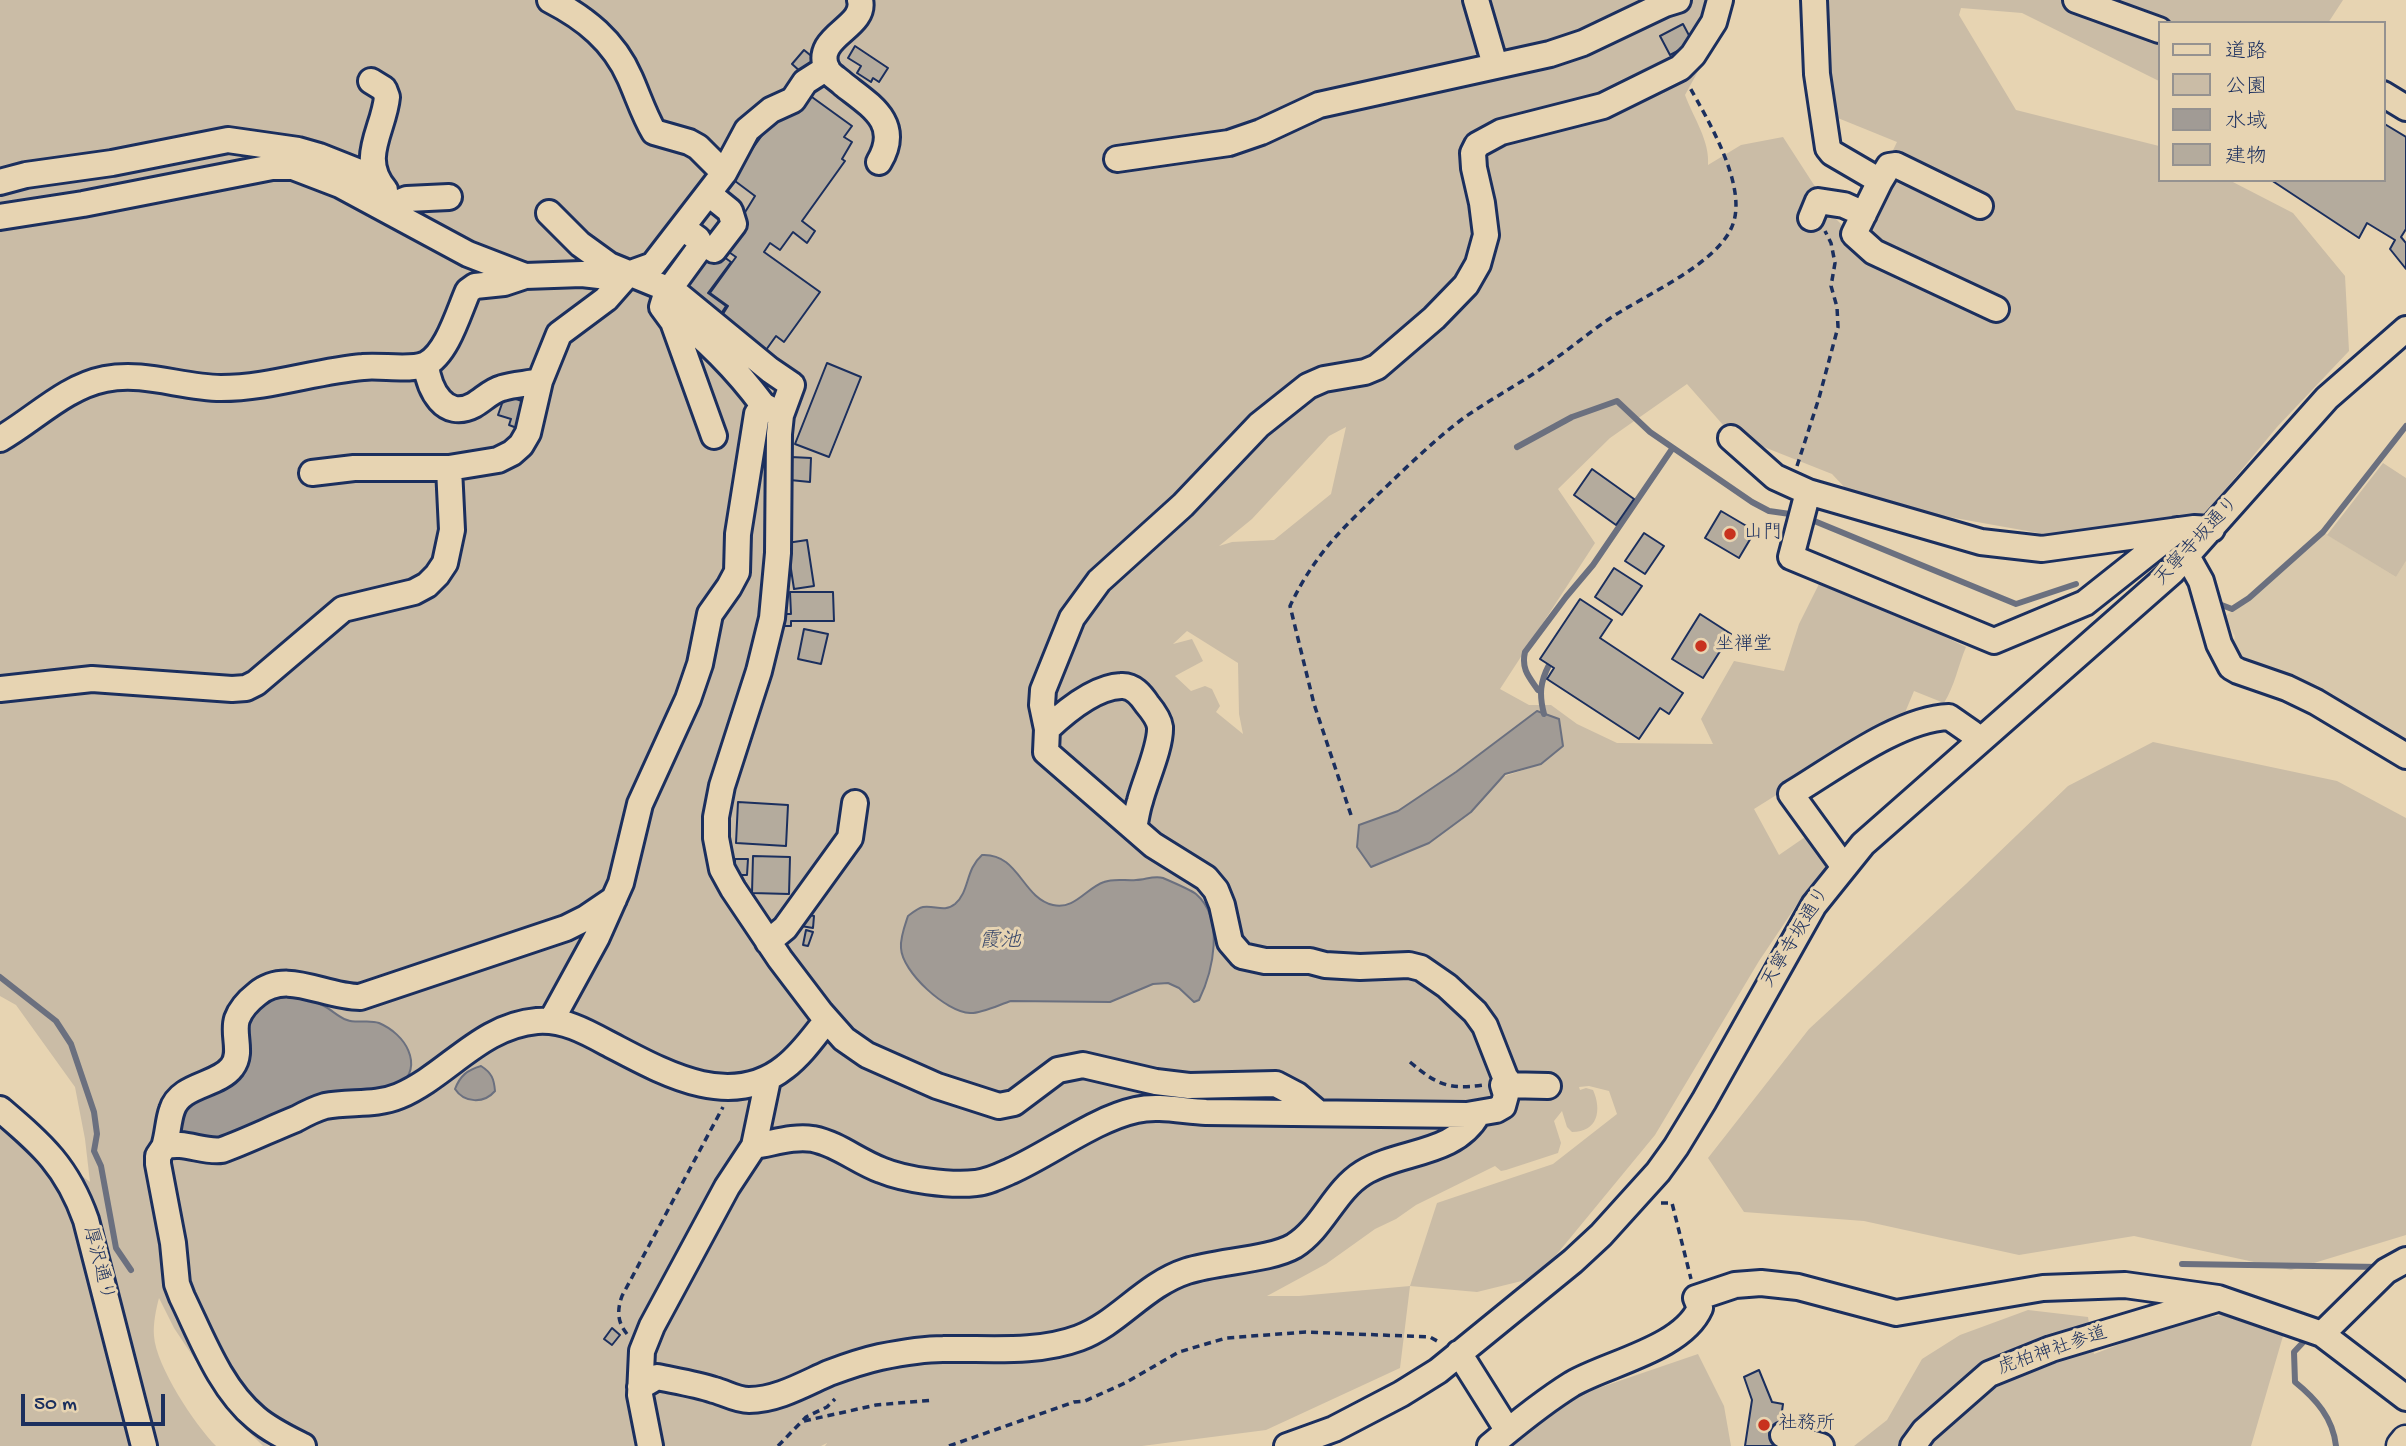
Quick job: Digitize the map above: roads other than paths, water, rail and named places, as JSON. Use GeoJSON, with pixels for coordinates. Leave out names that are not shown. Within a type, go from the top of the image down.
{"type":"FeatureCollection","features":[{"type":"Feature","properties":{"kind":"main road"},"geometry":{"type":"LineString","coordinates":[[2402,1446],[2406,1441]]}},
{"type":"Feature","properties":{"kind":"street"},"geometry":{"type":"LineString","coordinates":[[551,0],[571,11],[610,43],[620,58],[654,132],[698,147],[724,173]]}},
{"type":"Feature","properties":{"kind":"street"},"geometry":{"type":"LineString","coordinates":[[860,0],[861,9],[857,16],[828,46],[824,56],[827,68],[880,114],[888,137],[886,151],[879,162]]}},
{"type":"Feature","properties":{"kind":"street"},"geometry":{"type":"LineString","coordinates":[[869,28],[870,0]]}},
{"type":"Feature","properties":{"kind":"street"},"geometry":{"type":"LineString","coordinates":[[1476,0],[1496,65]]}},
{"type":"Feature","properties":{"kind":"street"},"geometry":{"type":"LineString","coordinates":[[1117,159],[1228,143],[1261,132],[1318,105],[1570,48],[1678,0]]}},
{"type":"Feature","properties":{"kind":"street"},"geometry":{"type":"LineString","coordinates":[[754,1146],[799,1138],[815,1140],[839,1148],[881,1171],[926,1180],[976,1183],[1018,1168],[1109,1118],[1139,1109],[1419,1116],[1478,1114],[1503,1106],[1507,1085],[1485,1026],[1475,1012],[1432,975],[1409,965],[1348,966],[1310,961],[1265,961],[1242,956],[1230,943],[1222,905],[1216,890],[1206,878],[1166,855],[1046,752],[1047,729],[1041,699],[1072,618],[1112,567],[1158,529],[1259,425],[1308,386],[1324,379],[1377,367],[1434,318],[1466,285],[1478,264],[1486,234],[1474,168],[1473,153],[1477,145],[1501,132],[1602,106],[1680,68],[1693,55],[1714,22],[1720,0]]}},
{"type":"Feature","properties":{"kind":"street"},"geometry":{"type":"LineString","coordinates":[[1814,0],[1817,74],[1825,142],[1832,153],[1880,181]]}},
{"type":"Feature","properties":{"kind":"street"},"geometry":{"type":"LineString","coordinates":[[2076,0],[2158,30]]}},
{"type":"Feature","properties":{"kind":"street"},"geometry":{"type":"LineString","coordinates":[[0,439],[78,388],[107,378],[140,376],[203,387],[235,387],[359,367],[426,365],[438,354],[468,292],[475,286],[504,283],[525,276],[582,274],[608,277],[628,274],[653,265],[724,173],[747,130],[771,110],[793,100],[805,82],[827,68]]}},
{"type":"Feature","properties":{"kind":"street"},"geometry":{"type":"LineString","coordinates":[[372,80],[384,89],[387,97],[372,152],[377,179],[396,208]]}},
{"type":"Feature","properties":{"kind":"street"},"geometry":{"type":"LineString","coordinates":[[0,182],[228,140],[319,156],[377,179]]}},
{"type":"Feature","properties":{"kind":"street"},"geometry":{"type":"LineString","coordinates":[[1980,206],[1896,165],[1889,166],[1854,234],[1874,253],[1996,309]]}},
{"type":"Feature","properties":{"kind":"street"},"geometry":{"type":"LineString","coordinates":[[0,217],[83,204],[272,167],[293,167],[396,208],[468,254],[525,276]]}},
{"type":"Feature","properties":{"kind":"street"},"geometry":{"type":"LineString","coordinates":[[709,194],[730,211],[734,224],[714,250]]}},
{"type":"Feature","properties":{"kind":"street"},"geometry":{"type":"LineString","coordinates":[[396,208],[407,199],[449,197]]}},
{"type":"Feature","properties":{"kind":"street"},"geometry":{"type":"LineString","coordinates":[[1811,218],[1818,201],[1844,205],[1864,214]]}},
{"type":"Feature","properties":{"kind":"street"},"geometry":{"type":"LineString","coordinates":[[549,214],[580,244],[608,265],[665,296],[792,385],[772,410],[757,414],[738,534],[737,572],[710,614],[700,664],[688,699],[640,804],[627,863],[614,899],[551,1021]]}},
{"type":"Feature","properties":{"kind":"street"},"geometry":{"type":"LineString","coordinates":[[665,296],[692,265],[701,246],[698,239],[683,228]]}},
{"type":"Feature","properties":{"kind":"street"},"geometry":{"type":"LineString","coordinates":[[312,473],[354,468],[449,468],[498,460],[512,453],[522,445],[528,433],[540,382],[559,334],[606,299],[628,274]]}},
{"type":"Feature","properties":{"kind":"street"},"geometry":{"type":"LineString","coordinates":[[665,296],[687,323],[772,410],[779,434],[778,553],[772,618],[759,671],[722,786],[716,817],[717,853],[722,869],[768,942],[827,1020],[844,1039],[877,1060],[937,1086],[999,1106],[1014,1104],[1058,1070],[1083,1065],[1156,1082],[1189,1086],[1276,1084],[1297,1095],[1317,1112]]}},
{"type":"Feature","properties":{"kind":"street"},"geometry":{"type":"LineString","coordinates":[[665,296],[714,436]]}},
{"type":"Feature","properties":{"kind":"street","name":"天寧寺坂通り"},"geometry":{"type":"LineString","coordinates":[[1287,1446],[1334,1429],[1438,1371],[1573,1261],[1631,1203],[1676,1147],[1814,905],[1863,844],[2111,627],[2187,556],[2327,398],[2406,329]]}},
{"type":"Feature","properties":{"kind":"street"},"geometry":{"type":"LineString","coordinates":[[426,365],[430,386],[436,396],[455,409],[462,410],[474,405],[503,388],[540,382]]}},
{"type":"Feature","properties":{"kind":"street"},"geometry":{"type":"LineString","coordinates":[[1731,439],[1766,482],[1803,508],[1981,542],[2042,549],[2194,528],[2212,529]]}},
{"type":"Feature","properties":{"kind":"street"},"geometry":{"type":"LineString","coordinates":[[0,689],[92,679],[233,689],[256,684],[343,609],[414,592],[437,575],[445,563],[452,530],[449,468]]}},
{"type":"Feature","properties":{"kind":"street"},"geometry":{"type":"LineString","coordinates":[[1803,508],[1791,557],[1994,641],[2085,603],[2178,530]]}},
{"type":"Feature","properties":{"kind":"street"},"geometry":{"type":"LineString","coordinates":[[2187,556],[2202,581],[2220,644],[2231,667],[2316,702],[2406,756]]}},
{"type":"Feature","properties":{"kind":"street"},"geometry":{"type":"LineString","coordinates":[[1047,729],[1091,696],[1123,685],[1135,690],[1155,715],[1160,727],[1134,828]]}},
{"type":"Feature","properties":{"kind":"street"},"geometry":{"type":"LineString","coordinates":[[1844,867],[1791,794],[1918,721],[1949,717],[1980,741]]}},
{"type":"Feature","properties":{"kind":"street"},"geometry":{"type":"LineString","coordinates":[[768,942],[785,928],[850,838],[855,803]]}},
{"type":"Feature","properties":{"kind":"street"},"geometry":{"type":"LineString","coordinates":[[303,1446],[257,1420],[232,1394],[182,1297],[177,1284],[173,1242],[158,1164],[171,1110],[185,1094],[234,1065],[237,1053],[235,1030],[239,1015],[245,1003],[269,985],[287,982],[345,997],[360,997],[566,928],[594,914],[614,899]]}},
{"type":"Feature","properties":{"kind":"street"},"geometry":{"type":"LineString","coordinates":[[164,1147],[174,1144],[206,1152],[222,1150],[321,1108],[386,1101],[413,1089],[496,1032],[520,1023],[551,1021],[583,1030],[653,1068],[694,1083],[734,1088],[758,1084],[794,1060],[827,1020]]}},
{"type":"Feature","properties":{"kind":"street"},"geometry":{"type":"LineString","coordinates":[[650,1446],[640,1387],[642,1351],[652,1326],[727,1186],[754,1146],[768,1079]]}},
{"type":"Feature","properties":{"kind":"street"},"geometry":{"type":"LineString","coordinates":[[1507,1085],[1548,1086]]}},
{"type":"Feature","properties":{"kind":"street","name":"厚沢通り"},"geometry":{"type":"LineString","coordinates":[[0,1109],[38,1141],[57,1162],[78,1198],[144,1446]]}},
{"type":"Feature","properties":{"kind":"street"},"geometry":{"type":"LineString","coordinates":[[640,1387],[657,1377],[713,1389],[741,1399],[758,1399],[879,1357],[941,1349],[1032,1347],[1079,1338],[1103,1325],[1151,1288],[1184,1272],[1287,1250],[1307,1235],[1334,1200],[1362,1174],[1386,1163],[1447,1143],[1468,1128],[1478,1114]]}},
{"type":"Feature","properties":{"kind":"street"},"geometry":{"type":"LineString","coordinates":[[2322,1334],[2386,1271],[2406,1260]]}},
{"type":"Feature","properties":{"kind":"street"},"geometry":{"type":"LineString","coordinates":[[1459,1353],[1499,1439],[1573,1383],[1665,1341],[1694,1321],[1700,1308],[1696,1298],[1735,1285],[1761,1283],[1798,1287],[1896,1313],[2043,1288],[2125,1285],[2218,1298],[2322,1334],[2406,1398]]}},
{"type":"Feature","properties":{"kind":"street","name":"虎柏神社参道"},"geometry":{"type":"LineString","coordinates":[[1913,1446],[1924,1431],[1989,1374],[2051,1349],[2218,1298]]}},
{"type":"Feature","properties":{"kind":"street"},"geometry":{"type":"LineString","coordinates":[[1783,1435],[1821,1446]]}},
{"type":"Feature","properties":{"kind":"water"},"geometry":{"type":"Polygon","coordinates":[[[1537,711],[1559,719],[1563,746],[1541,764],[1505,774],[1471,812],[1429,843],[1371,867],[1357,847],[1359,825],[1398,811],[1456,772],[1537,711]]]}},
{"type":"Feature","properties":{"kind":"water","name":"霞池"},"geometry":{"type":"Polygon","coordinates":[[[982,855],[994,856],[1004,861],[1034,894],[1053,905],[1061,906],[1074,902],[1098,885],[1112,880],[1160,877],[1196,894],[1211,917],[1214,946],[1209,975],[1199,1000],[1194,1002],[1179,988],[1168,983],[1153,984],[1110,1002],[1011,1001],[974,1013],[949,1006],[927,989],[909,968],[903,958],[902,936],[908,916],[919,908],[947,908],[960,899],[973,867],[982,855]]]}},
{"type":"Feature","properties":{"kind":"water"},"geometry":{"type":"Polygon","coordinates":[[[271,992],[311,1000],[347,1020],[375,1022],[388,1028],[397,1034],[408,1050],[411,1059],[407,1077],[400,1086],[298,1104],[280,1117],[215,1145],[183,1133],[179,1126],[181,1106],[217,1085],[243,1024],[271,992]]]}},
{"type":"Feature","properties":{"kind":"water"},"geometry":{"type":"Polygon","coordinates":[[[481,1066],[492,1077],[495,1091],[480,1100],[459,1094],[455,1089],[459,1080],[481,1066]]]}},
{"type":"Feature","properties":{"kind":"waterway"},"geometry":{"type":"LineString","coordinates":[[1517,447],[1572,417],[1617,401],[1650,432],[1752,502],[1769,511],[1797,515]]}},
{"type":"Feature","properties":{"kind":"waterway"},"geometry":{"type":"LineString","coordinates":[[2219,604],[2232,609],[2249,598],[2323,532],[2406,426]]}},
{"type":"Feature","properties":{"kind":"waterway"},"geometry":{"type":"LineString","coordinates":[[1538,690],[1525,668],[1525,652],[1593,565],[1672,449]]}},
{"type":"Feature","properties":{"kind":"waterway"},"geometry":{"type":"LineString","coordinates":[[1807,518],[2016,604],[2076,584]]}},
{"type":"Feature","properties":{"kind":"waterway"},"geometry":{"type":"LineString","coordinates":[[1544,714],[1541,689],[1549,665]]}},
{"type":"Feature","properties":{"kind":"waterway"},"geometry":{"type":"LineString","coordinates":[[0,977],[56,1021],[71,1044],[94,1112],[97,1134],[94,1151],[101,1166],[116,1248],[131,1270]]}},
{"type":"Feature","properties":{"kind":"waterway"},"geometry":{"type":"LineString","coordinates":[[2182,1264],[2380,1267]]}},
{"type":"Feature","properties":{"kind":"waterway"},"geometry":{"type":"LineString","coordinates":[[2309,1336],[2294,1352],[2295,1382],[2322,1410],[2331,1427],[2336,1446]]}},
{"type":"Feature","properties":{"kind":"place","name":"山門"},"geometry":{"type":"Point","coordinates":[1730,534]}},
{"type":"Feature","properties":{"kind":"place","name":"坐禅堂"},"geometry":{"type":"Point","coordinates":[1701,646]}},
{"type":"Feature","properties":{"kind":"place","name":"社務所"},"geometry":{"type":"Point","coordinates":[1764,1425]}}]}
